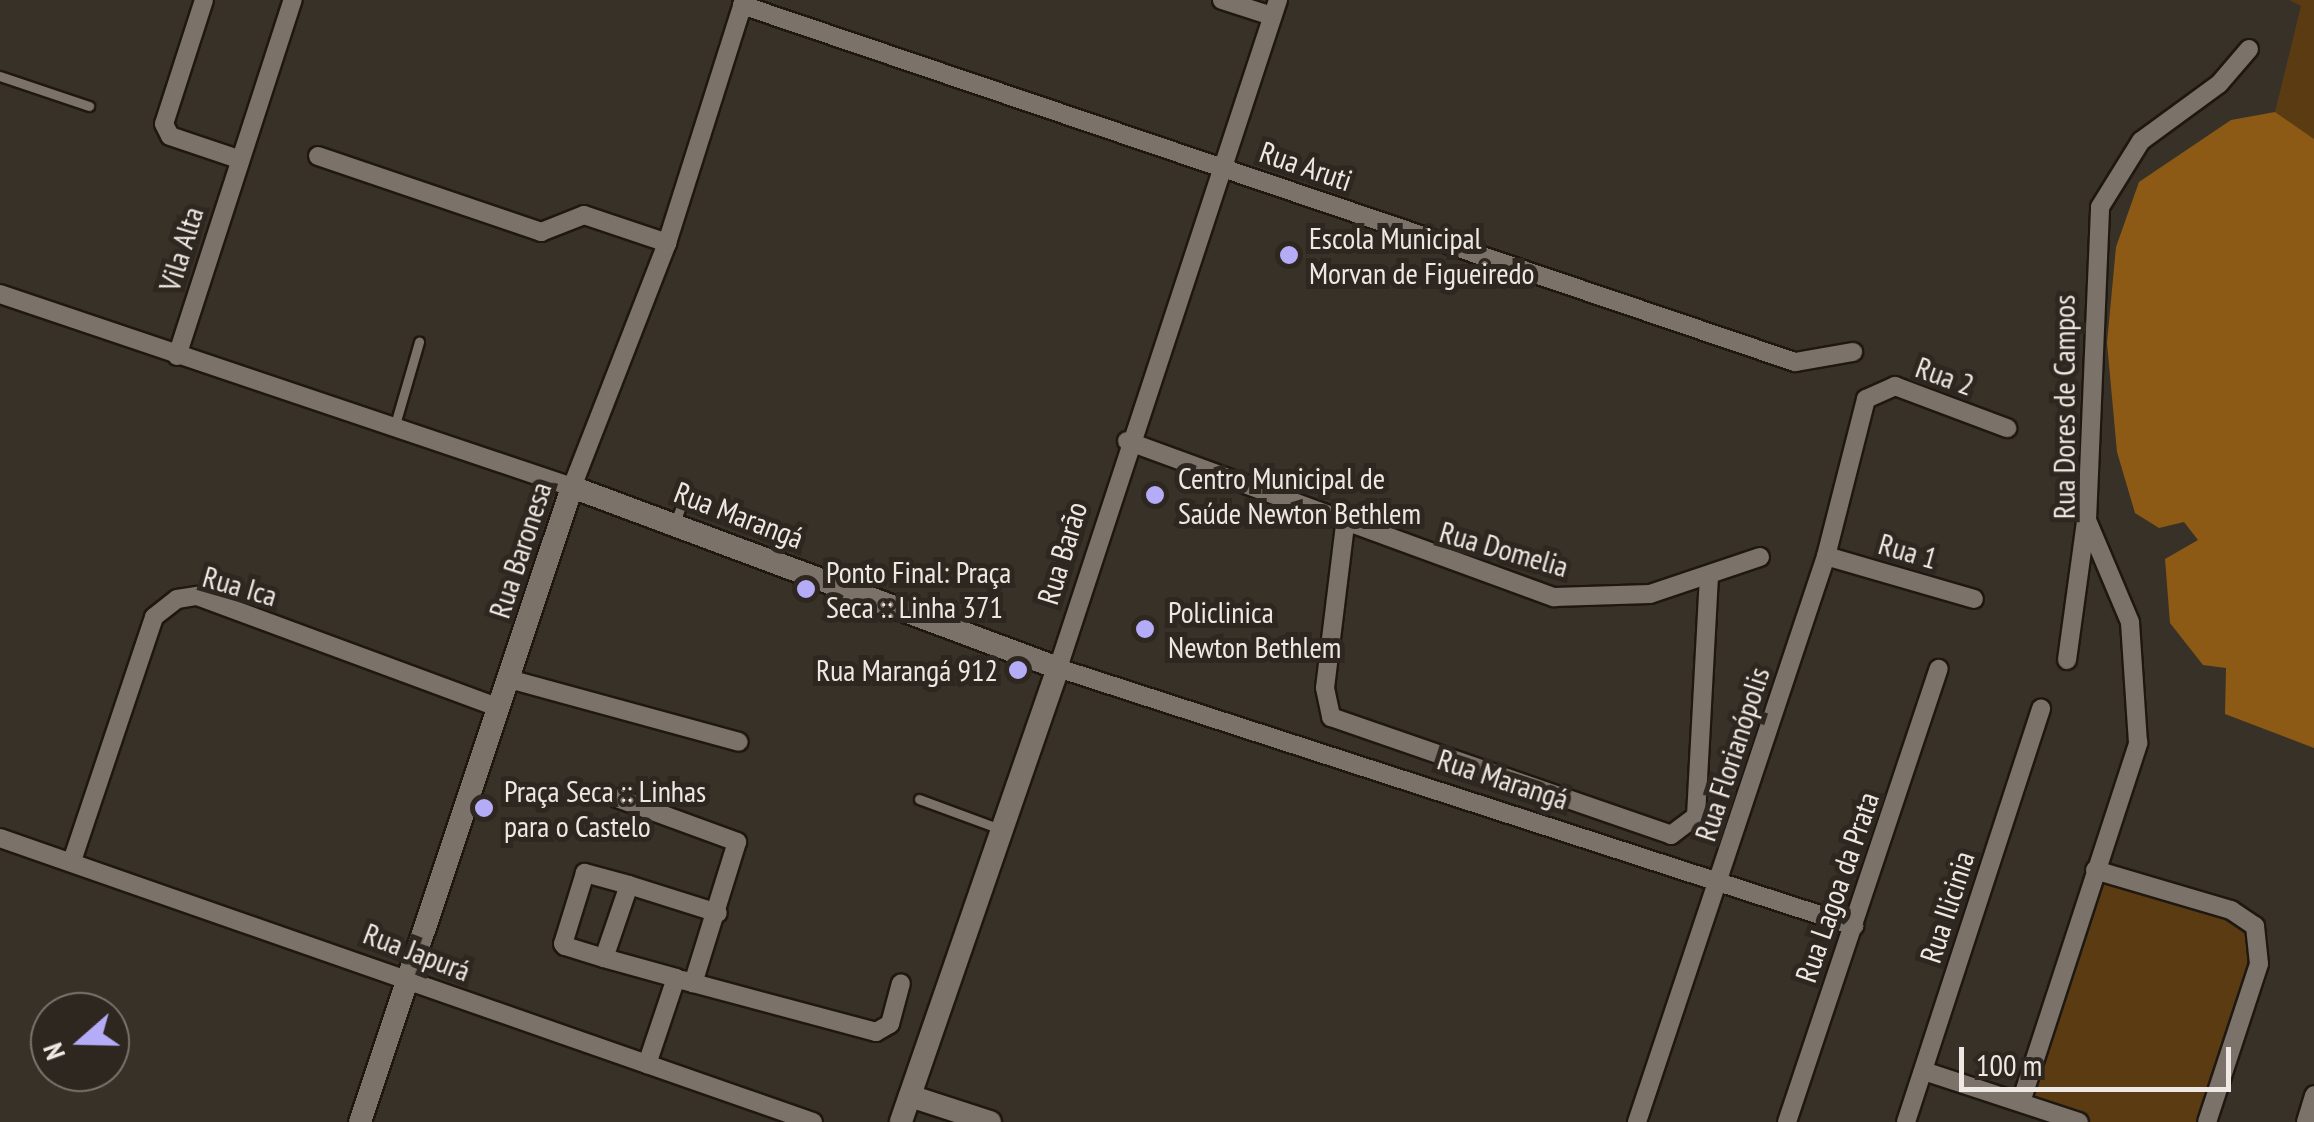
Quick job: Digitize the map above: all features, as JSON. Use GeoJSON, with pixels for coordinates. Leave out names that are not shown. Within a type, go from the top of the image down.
{"type":"FeatureCollection","features":[{"type":"Feature","properties":{"kind":"street"},"geometry":{"type":"LineString","coordinates":[[204,0],[164,124],[170,136],[238,159]]}},
{"type":"Feature","properties":{"kind":"street","name":"Vila Alta"},"geometry":{"type":"LineString","coordinates":[[177,356],[238,159],[293,0]]}},
{"type":"Feature","properties":{"kind":"street"},"geometry":{"type":"LineString","coordinates":[[1222,0],[1275,8]]}},
{"type":"Feature","properties":{"kind":"street","name":"Rua Aruti"},"geometry":{"type":"LineString","coordinates":[[743,3],[1796,362],[1853,352]]}},
{"type":"Feature","properties":{"kind":"street","name":"Rua Baronesa"},"geometry":{"type":"LineString","coordinates":[[360,1122],[572,487],[667,243],[743,3]]}},
{"type":"Feature","properties":{"kind":"street","name":"Rua Barão"},"geometry":{"type":"LineString","coordinates":[[901,1122],[1058,668],[1128,441],[1225,167],[1275,8]]}},
{"type":"Feature","properties":{"kind":"street","name":"Rua Dores de Campos"},"geometry":{"type":"LineString","coordinates":[[2021,1102],[2138,743],[2141,702],[2130,622],[2086,520],[2100,207],[2141,141],[2219,84],[2249,49]]}},
{"type":"Feature","properties":{"kind":"street"},"geometry":{"type":"LineString","coordinates":[[318,156],[541,232],[584,215],[667,243]]}},
{"type":"Feature","properties":{"kind":"street","name":"Rua Marangá"},"geometry":{"type":"LineString","coordinates":[[0,294],[572,487],[679,512],[1058,668],[1854,926]]}},
{"type":"Feature","properties":{"kind":"street","name":"Rua 2"},"geometry":{"type":"LineString","coordinates":[[1866,399],[1895,386],[2006,428]]}},
{"type":"Feature","properties":{"kind":"street","name":"Rua Florianópolis"},"geometry":{"type":"LineString","coordinates":[[1637,1122],[1826,556],[1866,399]]}},
{"type":"Feature","properties":{"kind":"street","name":"Rua Domelia"},"geometry":{"type":"LineString","coordinates":[[1128,441],[1346,526],[1554,597],[1650,594],[1760,557]]}},
{"type":"Feature","properties":{"kind":"street"},"geometry":{"type":"LineString","coordinates":[[2066,660],[2086,520]]}},
{"type":"Feature","properties":{"kind":"street"},"geometry":{"type":"LineString","coordinates":[[1346,526],[1326,688],[1331,717],[1671,836],[1696,816],[1709,574]]}},
{"type":"Feature","properties":{"kind":"street","name":"Rua 1"},"geometry":{"type":"LineString","coordinates":[[1826,556],[1974,598]]}},
{"type":"Feature","properties":{"kind":"street","name":"Rua Ica"},"geometry":{"type":"LineString","coordinates":[[72,861],[154,616],[178,599],[197,596],[500,708]]}},
{"type":"Feature","properties":{"kind":"street","name":"Rua Lagoa da Prata"},"geometry":{"type":"LineString","coordinates":[[1787,1122],[1938,670]]}},
{"type":"Feature","properties":{"kind":"street"},"geometry":{"type":"LineString","coordinates":[[509,679],[739,742]]}},
{"type":"Feature","properties":{"kind":"street","name":"Rua Ilicinia"},"geometry":{"type":"LineString","coordinates":[[1906,1122],[2041,709]]}},
{"type":"Feature","properties":{"kind":"street"},"geometry":{"type":"LineString","coordinates":[[617,798],[734,838],[738,857],[718,913],[647,1064]]}},
{"type":"Feature","properties":{"kind":"street","name":"Rua Japurá"},"geometry":{"type":"LineString","coordinates":[[0,838],[813,1122]]}},
{"type":"Feature","properties":{"kind":"street"},"geometry":{"type":"LineString","coordinates":[[2095,870],[2231,910],[2255,926],[2259,964],[2208,1122]]}},
{"type":"Feature","properties":{"kind":"street"},"geometry":{"type":"LineString","coordinates":[[718,913],[629,885],[578,879],[561,942],[604,958],[876,1032],[890,1024],[901,984]]}},
{"type":"Feature","properties":{"kind":"street"},"geometry":{"type":"LineString","coordinates":[[604,958],[629,885]]}},
{"type":"Feature","properties":{"kind":"street"},"geometry":{"type":"LineString","coordinates":[[1924,1071],[2079,1122]]}},
{"type":"Feature","properties":{"kind":"street"},"geometry":{"type":"LineString","coordinates":[[910,1096],[990,1122]]}},
{"type":"Feature","properties":{"kind":"lane"},"geometry":{"type":"LineString","coordinates":[[0,76],[90,106]]}},
{"type":"Feature","properties":{"kind":"lane"},"geometry":{"type":"LineString","coordinates":[[394,428],[419,342]]}},
{"type":"Feature","properties":{"kind":"lane"},"geometry":{"type":"LineString","coordinates":[[919,799],[1000,829]]}},
{"type":"Feature","properties":{"kind":"shaded area"},"geometry":{"type":"Polygon","coordinates":[[[2289,0],[2314,0],[2314,139],[2275,112],[2301,6],[2289,0]]]}},
{"type":"Feature","properties":{"kind":"shaded area"},"geometry":{"type":"Polygon","coordinates":[[[2275,112],[2314,139],[2314,748],[2225,714],[2226,668],[2203,665],[2170,623],[2165,559],[2198,540],[2184,522],[2159,528],[2135,513],[2117,452],[2107,343],[2116,247],[2139,182],[2231,120],[2275,112]]]}},
{"type":"Feature","properties":{"kind":"shaded area"},"geometry":{"type":"Polygon","coordinates":[[[2106,879],[2239,919],[2269,939],[2208,1122],[2079,1122],[2029,1105],[2106,879]]]}},
{"type":"Feature","properties":{"kind":"place","name":"Escola Municipal Morvan de Figueiredo"},"geometry":{"type":"Point","coordinates":[1289,255]}},
{"type":"Feature","properties":{"kind":"place","name":"Centro Municipal de Saúde Newton Bethlem"},"geometry":{"type":"Point","coordinates":[1155,495]}},
{"type":"Feature","properties":{"kind":"place","name":"Ponto Final: Praça Seca :: Linha 371"},"geometry":{"type":"Point","coordinates":[806,589]}},
{"type":"Feature","properties":{"kind":"place","name":"Policlinica Newton Bethlem"},"geometry":{"type":"Point","coordinates":[1145,629]}},
{"type":"Feature","properties":{"kind":"place","name":"Rua Marangá 912"},"geometry":{"type":"Point","coordinates":[1018,670]}},
{"type":"Feature","properties":{"kind":"place","name":"Praça Seca :: Linhas para o Castelo"},"geometry":{"type":"Point","coordinates":[484,808]}}]}
